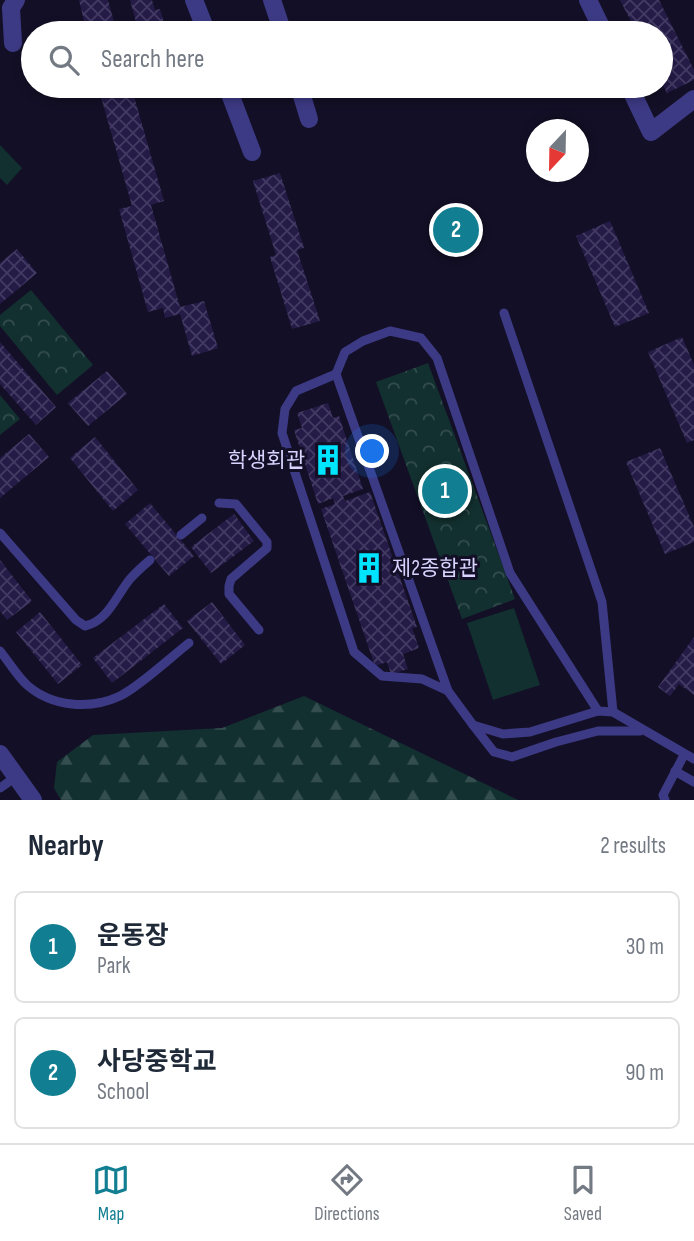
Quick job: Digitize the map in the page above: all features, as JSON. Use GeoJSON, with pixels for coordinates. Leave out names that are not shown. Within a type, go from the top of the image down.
{"type":"FeatureCollection","features":[{"type":"Feature","properties":{"kind":"street"},"geometry":{"type":"LineString","coordinates":[[13,43],[11,8],[16,0]]}},
{"type":"Feature","properties":{"kind":"street"},"geometry":{"type":"LineString","coordinates":[[194,0],[202,21]]}},
{"type":"Feature","properties":{"kind":"street"},"geometry":{"type":"LineString","coordinates":[[272,0],[279,21]]}},
{"type":"Feature","properties":{"kind":"street"},"geometry":{"type":"LineString","coordinates":[[588,0],[598,21]]}},
{"type":"Feature","properties":{"kind":"street"},"geometry":{"type":"LineString","coordinates":[[232,98],[253,152]]}},
{"type":"Feature","properties":{"kind":"street"},"geometry":{"type":"LineString","coordinates":[[303,98],[309,119]]}},
{"type":"Feature","properties":{"kind":"street"},"geometry":{"type":"LineString","coordinates":[[635,98],[651,132],[694,99]]}},
{"type":"Feature","properties":{"kind":"street"},"geometry":{"type":"LineString","coordinates":[[0,754],[33,800]]}},
{"type":"Feature","properties":{"kind":"lane"},"geometry":{"type":"LineString","coordinates":[[505,313],[602,602],[613,712]]}},
{"type":"Feature","properties":{"kind":"lane"},"geometry":{"type":"LineString","coordinates":[[448,691],[422,679],[382,676],[355,652],[282,433],[285,409],[296,391],[336,373],[345,352],[363,341],[390,331],[421,338],[437,358],[510,573],[598,711]]}},
{"type":"Feature","properties":{"kind":"lane"},"geometry":{"type":"LineString","coordinates":[[336,373],[448,691],[495,752],[512,757],[598,731],[642,731]]}},
{"type":"Feature","properties":{"kind":"lane"},"geometry":{"type":"LineString","coordinates":[[219,503],[236,504],[267,541],[263,554],[232,579],[229,586],[229,594],[258,631]]}},
{"type":"Feature","properties":{"kind":"lane"},"geometry":{"type":"LineString","coordinates":[[181,535],[202,519]]}},
{"type":"Feature","properties":{"kind":"lane"},"geometry":{"type":"LineString","coordinates":[[0,533],[76,620],[85,626],[95,624],[108,612],[131,578],[150,560]]}},
{"type":"Feature","properties":{"kind":"lane"},"geometry":{"type":"LineString","coordinates":[[0,651],[26,685],[47,699],[73,705],[101,703],[122,695],[189,643]]}},
{"type":"Feature","properties":{"kind":"lane"},"geometry":{"type":"LineString","coordinates":[[473,725],[503,734],[530,732],[598,711],[613,712],[694,759]]}},
{"type":"Feature","properties":{"kind":"lane"},"geometry":{"type":"LineString","coordinates":[[664,800],[663,795],[684,755]]}},
{"type":"Feature","properties":{"kind":"lane"},"geometry":{"type":"LineString","coordinates":[[676,771],[694,782]]}},
{"type":"Feature","properties":{"kind":"lane"},"geometry":{"type":"LineString","coordinates":[[0,788],[17,776]]}},
{"type":"Feature","properties":{"kind":"green space"},"geometry":{"type":"Polygon","coordinates":[[[0,145],[22,168],[7,185],[0,178],[0,145]]]}},
{"type":"Feature","properties":{"kind":"green space"},"geometry":{"type":"Polygon","coordinates":[[[31,290],[93,365],[57,395],[0,326],[0,315],[31,290]]]}},
{"type":"Feature","properties":{"kind":"green space"},"geometry":{"type":"Polygon","coordinates":[[[428,363],[515,599],[462,619],[376,382],[428,363]]]}},
{"type":"Feature","properties":{"kind":"green space"},"geometry":{"type":"Polygon","coordinates":[[[0,395],[20,419],[0,435],[0,395]]]}},
{"type":"Feature","properties":{"kind":"green space"},"geometry":{"type":"Polygon","coordinates":[[[514,608],[540,685],[493,700],[467,623],[514,608]]]}},
{"type":"Feature","properties":{"kind":"green space"},"geometry":{"type":"Polygon","coordinates":[[[304,696],[518,800],[61,800],[54,788],[57,762],[93,735],[222,728],[304,696]]]}},
{"type":"Feature","properties":{"kind":"building"},"geometry":{"type":"Polygon","coordinates":[[[79,0],[108,0],[114,21],[84,21],[79,0]]]}},
{"type":"Feature","properties":{"kind":"building"},"geometry":{"type":"Polygon","coordinates":[[[130,0],[152,0],[155,10],[160,9],[164,21],[136,21],[130,0]]]}},
{"type":"Feature","properties":{"kind":"building"},"geometry":{"type":"Polygon","coordinates":[[[620,0],[659,0],[670,21],[631,21],[620,0]]]}},
{"type":"Feature","properties":{"kind":"building"},"geometry":{"type":"Polygon","coordinates":[[[673,28],[694,70],[694,80],[673,90],[673,28]]]}},
{"type":"Feature","properties":{"kind":"building"},"geometry":{"type":"Polygon","coordinates":[[[101,98],[134,98],[164,201],[151,205],[180,307],[204,301],[218,348],[192,356],[180,314],[165,318],[163,308],[148,312],[119,209],[132,206],[101,98]]]}},
{"type":"Feature","properties":{"kind":"building"},"geometry":{"type":"Polygon","coordinates":[[[280,173],[304,248],[297,250],[320,321],[292,329],[270,257],[276,255],[253,181],[280,173]]]}},
{"type":"Feature","properties":{"kind":"building"},"geometry":{"type":"Polygon","coordinates":[[[610,221],[649,313],[615,327],[576,236],[610,221]]]}},
{"type":"Feature","properties":{"kind":"building"},"geometry":{"type":"Polygon","coordinates":[[[17,249],[37,273],[0,304],[0,263],[17,249]]]}},
{"type":"Feature","properties":{"kind":"building"},"geometry":{"type":"Polygon","coordinates":[[[682,337],[694,365],[694,440],[687,443],[648,352],[682,337]]]}},
{"type":"Feature","properties":{"kind":"building"},"geometry":{"type":"Polygon","coordinates":[[[0,342],[56,407],[36,425],[0,384],[0,342]]]}},
{"type":"Feature","properties":{"kind":"building"},"geometry":{"type":"Polygon","coordinates":[[[107,371],[127,394],[88,426],[68,403],[107,371]]]}},
{"type":"Feature","properties":{"kind":"building","name":"제2종합관"},"geometry":{"type":"Polygon","coordinates":[[[328,403],[333,418],[339,416],[363,489],[343,496],[345,501],[370,492],[417,627],[412,628],[419,648],[403,654],[408,669],[391,674],[387,662],[375,666],[321,509],[335,504],[333,498],[318,504],[294,430],[302,428],[297,413],[328,403]]]}},
{"type":"Feature","properties":{"kind":"building"},"geometry":{"type":"Polygon","coordinates":[[[29,434],[49,457],[0,498],[0,458],[29,434]]]}},
{"type":"Feature","properties":{"kind":"building"},"geometry":{"type":"Polygon","coordinates":[[[95,437],[138,490],[113,511],[70,458],[95,437]]]}},
{"type":"Feature","properties":{"kind":"building"},"geometry":{"type":"Polygon","coordinates":[[[660,448],[694,527],[694,542],[665,554],[626,462],[660,448]]]}},
{"type":"Feature","properties":{"kind":"building"},"geometry":{"type":"Polygon","coordinates":[[[150,503],[194,556],[169,576],[125,524],[150,503]]]}},
{"type":"Feature","properties":{"kind":"building"},"geometry":{"type":"Polygon","coordinates":[[[234,514],[254,541],[211,573],[191,547],[234,514]]]}},
{"type":"Feature","properties":{"kind":"building"},"geometry":{"type":"Polygon","coordinates":[[[0,560],[32,601],[7,620],[0,611],[0,560]]]}},
{"type":"Feature","properties":{"kind":"building"},"geometry":{"type":"Polygon","coordinates":[[[212,602],[245,645],[221,664],[187,621],[212,602]]]}},
{"type":"Feature","properties":{"kind":"building"},"geometry":{"type":"Polygon","coordinates":[[[164,604],[183,628],[112,683],[93,658],[164,604]]]}},
{"type":"Feature","properties":{"kind":"building"},"geometry":{"type":"Polygon","coordinates":[[[40,612],[82,665],[58,684],[16,632],[40,612]]]}},
{"type":"Feature","properties":{"kind":"building"},"geometry":{"type":"Polygon","coordinates":[[[694,637],[694,695],[679,684],[670,696],[658,687],[694,637]]]}},
{"type":"Feature","properties":{"kind":"place","name":"사당중학교"},"geometry":{"type":"Point","coordinates":[456,230]}},
{"type":"Feature","properties":{"kind":"place","name":"학생회관"},"geometry":{"type":"Point","coordinates":[328,460]}},
{"type":"Feature","properties":{"kind":"place","name":"운동장"},"geometry":{"type":"Point","coordinates":[445,491]}},
{"type":"Feature","properties":{"kind":"place","name":"제2종합관"},"geometry":{"type":"Point","coordinates":[369,568]}}]}
